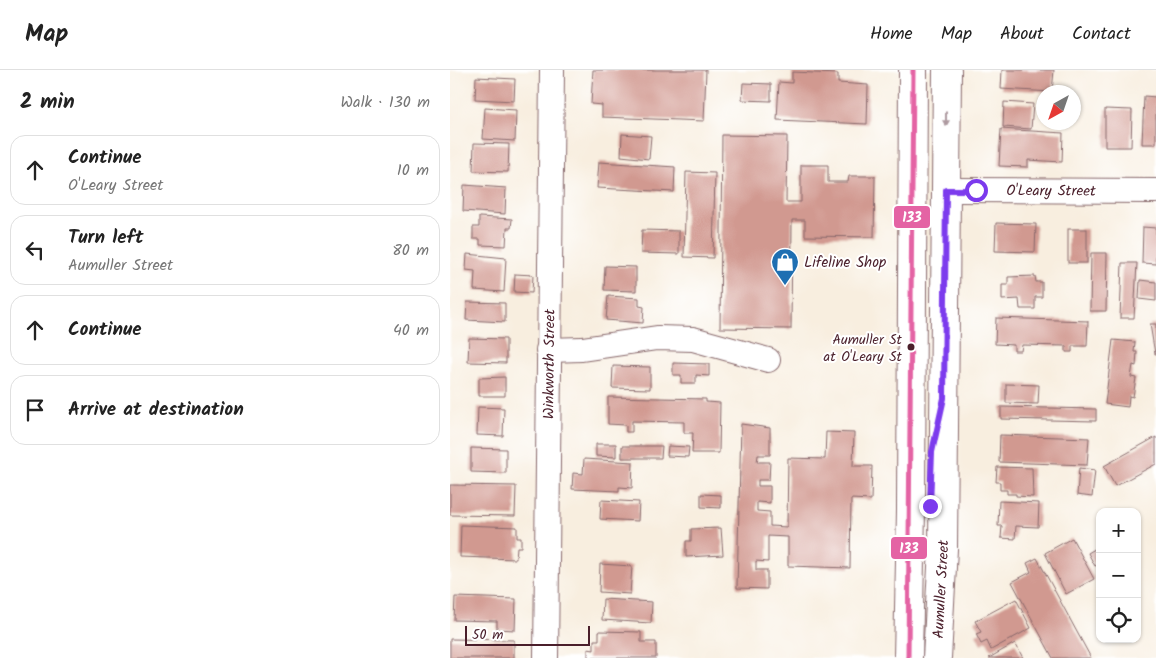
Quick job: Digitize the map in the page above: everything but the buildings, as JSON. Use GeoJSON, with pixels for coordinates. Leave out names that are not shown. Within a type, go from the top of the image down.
{"type":"FeatureCollection","features":[{"type":"Feature","properties":{"kind":"main road","name":"Aumuller Street"},"geometry":{"type":"LineString","coordinates":[[908,658],[911,510],[913,70]]}},
{"type":"Feature","properties":{"kind":"main road","name":"Aumuller Street"},"geometry":{"type":"LineString","coordinates":[[938,658],[943,549],[946,70]]}},
{"type":"Feature","properties":{"kind":"main road"},"geometry":{"type":"LineString","coordinates":[[911,510],[926,509],[931,501],[932,452],[944,398]]}},
{"type":"Feature","properties":{"kind":"main road"},"geometry":{"type":"LineString","coordinates":[[940,613],[947,658]]}},
{"type":"Feature","properties":{"kind":"street","name":"Winkworth Street"},"geometry":{"type":"LineString","coordinates":[[546,658],[552,70]]}},
{"type":"Feature","properties":{"kind":"street","name":"O'Leary Street"},"geometry":{"type":"LineString","coordinates":[[946,190],[1156,191]]}},
{"type":"Feature","properties":{"kind":"street"},"geometry":{"type":"LineString","coordinates":[[548,350],[582,349],[657,338],[693,340],[768,360]]}},
{"type":"Feature","properties":{"kind":"transit line","name":"133"},"geometry":{"type":"LineString","coordinates":[[908,658],[913,70]]}},
{"type":"Feature","properties":{"kind":"place","name":"Lifeline Shop"},"geometry":{"type":"Point","coordinates":[785,286]}},
{"type":"Feature","properties":{"kind":"place","name":"Aumuller St at O'Leary St"},"geometry":{"type":"Point","coordinates":[911,347]}},
{"type":"Feature","properties":{"kind":"route"},"geometry":{"type":"LineString","coordinates":[[930,506],[932,452],[944,398],[946,190],[976,190]]}}]}
